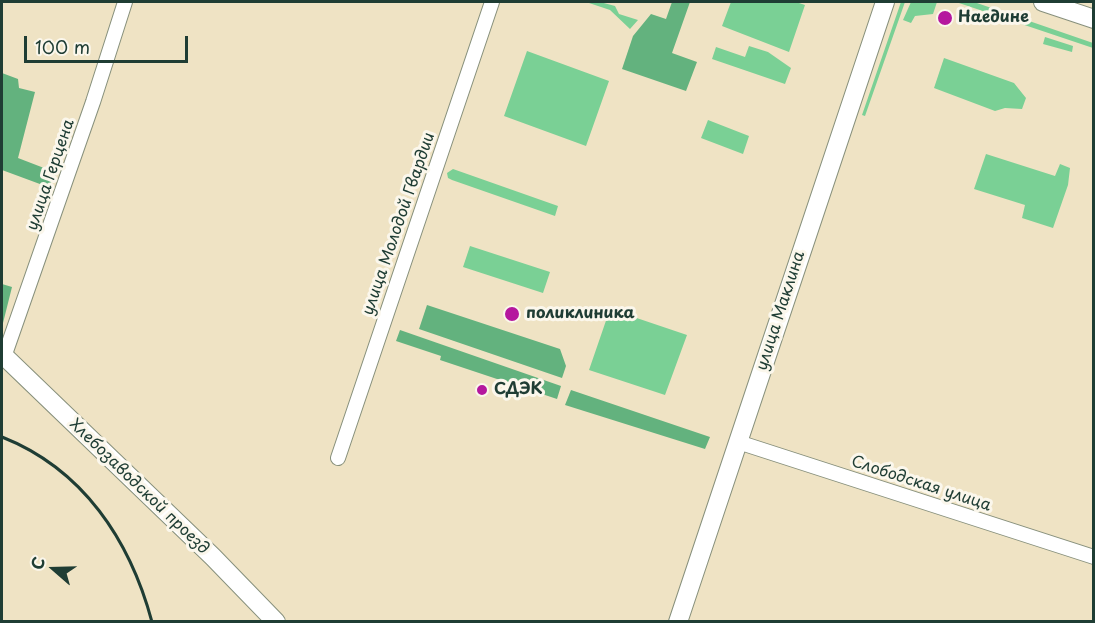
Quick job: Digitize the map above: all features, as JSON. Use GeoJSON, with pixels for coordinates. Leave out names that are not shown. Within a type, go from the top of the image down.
{"type":"FeatureCollection","features":[{"type":"Feature","properties":{"kind":"street","name":"улица Герцена"},"geometry":{"type":"LineString","coordinates":[[3,356],[93,102],[124,2]]}},
{"type":"Feature","properties":{"kind":"street","name":"улица Молодой Гвардии"},"geometry":{"type":"LineString","coordinates":[[338,458],[492,2]]}},
{"type":"Feature","properties":{"kind":"street","name":"улица Маклина"},"geometry":{"type":"LineString","coordinates":[[678,621],[885,2]]}},
{"type":"Feature","properties":{"kind":"street"},"geometry":{"type":"LineString","coordinates":[[1043,2],[1094,19]]}},
{"type":"Feature","properties":{"kind":"street","name":"Хлебозаводской проезд"},"geometry":{"type":"LineString","coordinates":[[3,356],[213,557],[276,621]]}},
{"type":"Feature","properties":{"kind":"street","name":"Слободская улица"},"geometry":{"type":"LineString","coordinates":[[738,442],[1094,557]]}},
{"type":"Feature","properties":{"kind":"green space"},"geometry":{"type":"Polygon","coordinates":[[[586,2],[600,2],[615,6],[619,14],[638,20],[630,29],[610,10],[586,2]]]}},
{"type":"Feature","properties":{"kind":"green space"},"geometry":{"type":"Polygon","coordinates":[[[672,2],[690,2],[672,53],[697,62],[686,91],[622,69],[633,36],[651,14],[666,19],[672,2]]]}},
{"type":"Feature","properties":{"kind":"green space"},"geometry":{"type":"Polygon","coordinates":[[[731,2],[796,2],[805,5],[789,52],[722,26],[731,2]]]}},
{"type":"Feature","properties":{"kind":"green space"},"geometry":{"type":"Polygon","coordinates":[[[901,2],[905,2],[865,116],[862,115],[901,2]]]}},
{"type":"Feature","properties":{"kind":"green space"},"geometry":{"type":"Polygon","coordinates":[[[911,2],[937,2],[933,14],[915,16],[911,23],[903,20],[911,2]]]}},
{"type":"Feature","properties":{"kind":"green space"},"geometry":{"type":"Polygon","coordinates":[[[956,2],[974,2],[1093,43],[1093,48],[956,2]]]}},
{"type":"Feature","properties":{"kind":"green space"},"geometry":{"type":"Polygon","coordinates":[[[1045,37],[1073,46],[1072,52],[1043,44],[1045,37]]]}},
{"type":"Feature","properties":{"kind":"green space"},"geometry":{"type":"Polygon","coordinates":[[[749,46],[768,52],[791,68],[785,84],[712,59],[716,47],[745,57],[749,46]]]}},
{"type":"Feature","properties":{"kind":"green space"},"geometry":{"type":"Polygon","coordinates":[[[527,51],[609,81],[586,146],[504,116],[527,51]]]}},
{"type":"Feature","properties":{"kind":"green space"},"geometry":{"type":"Polygon","coordinates":[[[944,58],[1014,83],[1026,98],[1022,109],[1005,108],[995,111],[934,88],[944,58]]]}},
{"type":"Feature","properties":{"kind":"green space"},"geometry":{"type":"Polygon","coordinates":[[[2,73],[18,79],[19,88],[35,92],[18,158],[57,173],[48,187],[2,170],[2,73]]]}},
{"type":"Feature","properties":{"kind":"green space"},"geometry":{"type":"Polygon","coordinates":[[[708,120],[749,136],[743,154],[701,138],[708,120]]]}},
{"type":"Feature","properties":{"kind":"green space"},"geometry":{"type":"Polygon","coordinates":[[[986,154],[1055,176],[1060,164],[1070,168],[1068,185],[1053,228],[1022,218],[1025,205],[974,189],[986,154]]]}},
{"type":"Feature","properties":{"kind":"green space"},"geometry":{"type":"Polygon","coordinates":[[[453,169],[558,206],[555,216],[452,180],[448,178],[447,173],[453,169]]]}},
{"type":"Feature","properties":{"kind":"green space"},"geometry":{"type":"Polygon","coordinates":[[[470,246],[550,272],[543,293],[463,267],[470,246]]]}},
{"type":"Feature","properties":{"kind":"green space"},"geometry":{"type":"Polygon","coordinates":[[[2,284],[12,287],[3,323],[2,323],[2,284]]]}},
{"type":"Feature","properties":{"kind":"green space"},"geometry":{"type":"Polygon","coordinates":[[[427,305],[560,349],[566,366],[562,378],[419,329],[427,305]]]}},
{"type":"Feature","properties":{"kind":"green space"},"geometry":{"type":"Polygon","coordinates":[[[610,309],[687,335],[665,395],[589,370],[610,309]]]}},
{"type":"Feature","properties":{"kind":"green space"},"geometry":{"type":"Polygon","coordinates":[[[400,330],[561,386],[557,399],[440,360],[441,356],[396,341],[400,330]]]}},
{"type":"Feature","properties":{"kind":"green space"},"geometry":{"type":"Polygon","coordinates":[[[571,390],[710,437],[705,449],[565,405],[571,390]]]}},
{"type":"Feature","properties":{"kind":"railway"},"geometry":{"type":"LineString","coordinates":[[2,437],[31,451],[57,468],[99,511],[131,563],[152,622]]}},
{"type":"Feature","properties":{"kind":"place","name":"Наедине"},"geometry":{"type":"Point","coordinates":[945,18]}},
{"type":"Feature","properties":{"kind":"place","name":"поликлиника"},"geometry":{"type":"Point","coordinates":[512,314]}},
{"type":"Feature","properties":{"kind":"place","name":"СДЭК"},"geometry":{"type":"Point","coordinates":[482,390]}}]}
